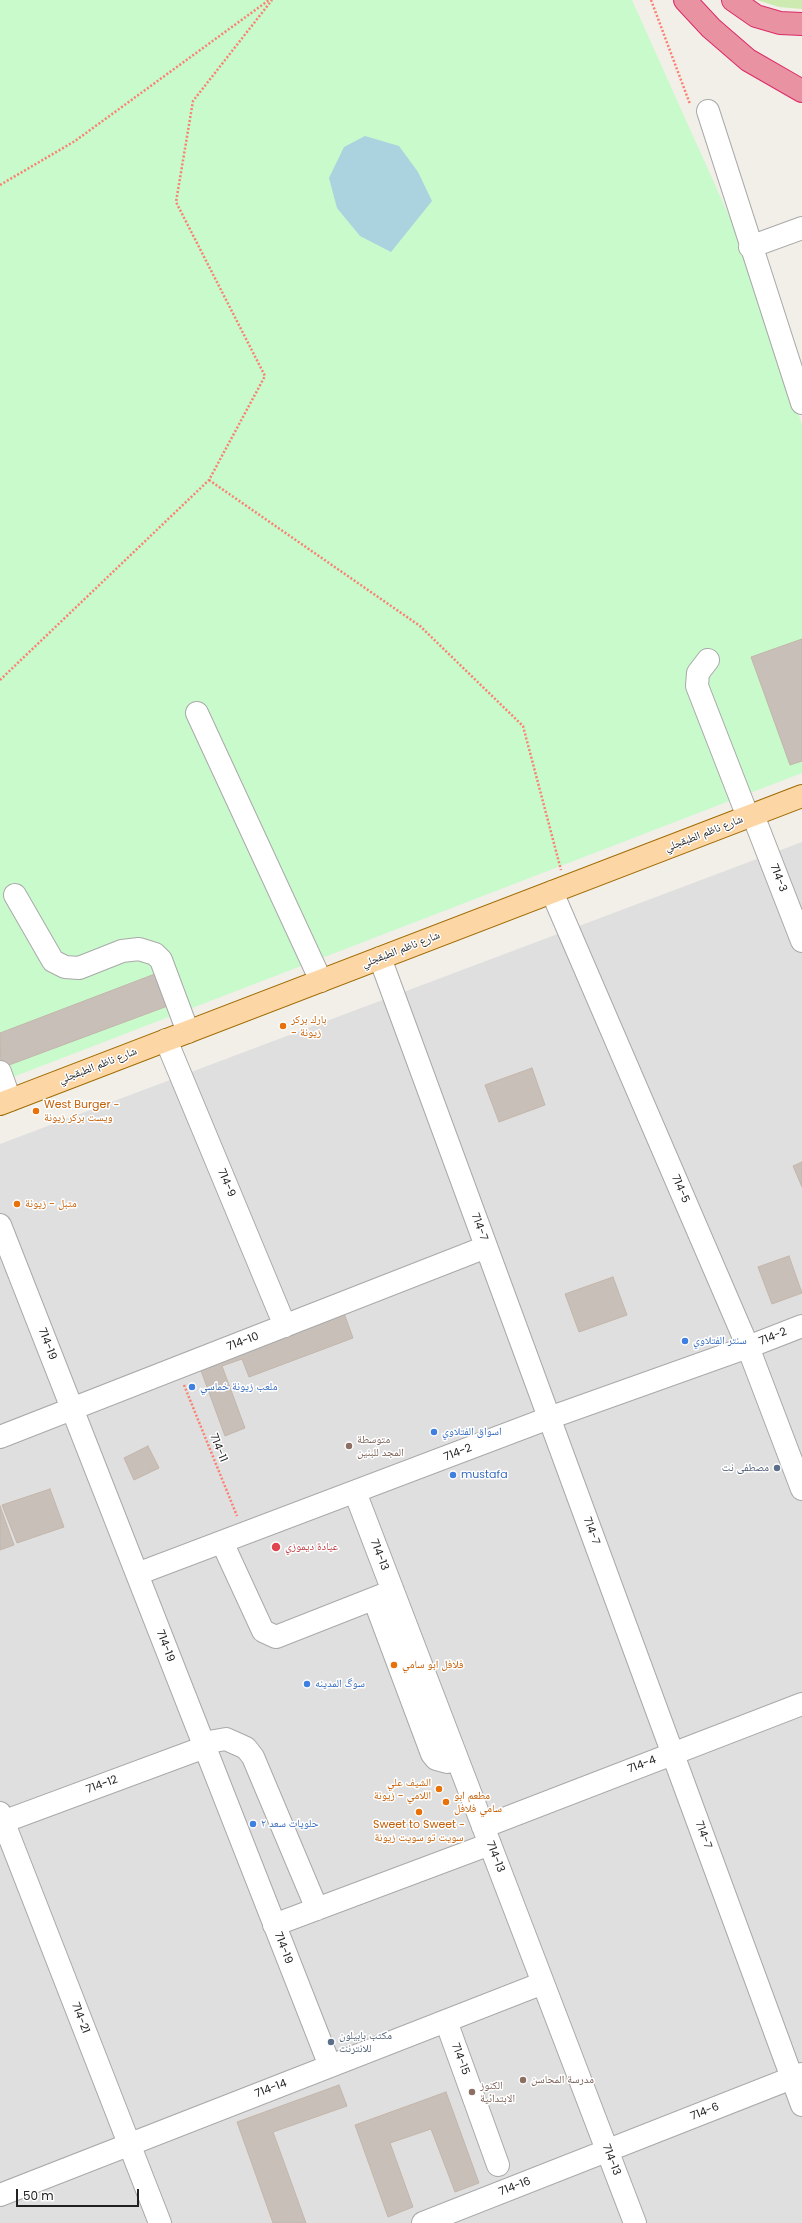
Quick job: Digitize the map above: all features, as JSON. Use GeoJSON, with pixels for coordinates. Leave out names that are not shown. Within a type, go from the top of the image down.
{"type":"FeatureCollection","features":[{"type":"Feature","properties":{"kind":"highway"},"geometry":{"type":"LineString","coordinates":[[685,0],[711,28],[748,60],[802,91]]}},
{"type":"Feature","properties":{"kind":"highway"},"geometry":{"type":"LineString","coordinates":[[732,0],[756,16],[780,23],[802,24]]}},
{"type":"Feature","properties":{"kind":"main road","name":"شارع ناظم الطبقجلي"},"geometry":{"type":"LineString","coordinates":[[5,1102],[802,796]]}},
{"type":"Feature","properties":{"kind":"street"},"geometry":{"type":"LineString","coordinates":[[708,111],[750,247],[802,403]]}},
{"type":"Feature","properties":{"kind":"street"},"geometry":{"type":"LineString","coordinates":[[750,247],[802,228]]}},
{"type":"Feature","properties":{"kind":"street","name":"714-3"},"geometry":{"type":"LineString","coordinates":[[708,660],[698,673],[697,686],[802,940]]}},
{"type":"Feature","properties":{"kind":"street"},"geometry":{"type":"LineString","coordinates":[[197,713],[321,981]]}},
{"type":"Feature","properties":{"kind":"street","name":"714-5"},"geometry":{"type":"LineString","coordinates":[[559,889],[748,1348],[802,1490]]}},
{"type":"Feature","properties":{"kind":"street"},"geometry":{"type":"LineString","coordinates":[[15,895],[53,961],[65,967],[79,968],[122,951],[139,949],[155,954],[161,960],[188,1032]]}},
{"type":"Feature","properties":{"kind":"street","name":"714-7"},"geometry":{"type":"LineString","coordinates":[[380,958],[672,1753],[797,2076],[802,2105]]}},
{"type":"Feature","properties":{"kind":"street","name":"714-9"},"geometry":{"type":"LineString","coordinates":[[166,1040],[285,1326]]}},
{"type":"Feature","properties":{"kind":"street"},"geometry":{"type":"LineString","coordinates":[[0,1072],[5,1102]]}},
{"type":"Feature","properties":{"kind":"street","name":"714-19"},"geometry":{"type":"LineString","coordinates":[[0,1225],[330,2066]]}},
{"type":"Feature","properties":{"kind":"street","name":"714-10"},"geometry":{"type":"LineString","coordinates":[[0,1437],[486,1247]]}},
{"type":"Feature","properties":{"kind":"street","name":"714-2"},"geometry":{"type":"LineString","coordinates":[[137,1574],[549,1418],[748,1348],[802,1326]]}},
{"type":"Feature","properties":{"kind":"street","name":"714-13"},"geometry":{"type":"LineString","coordinates":[[355,1492],[383,1595],[457,1759],[635,2223]]}},
{"type":"Feature","properties":{"kind":"street"},"geometry":{"type":"LineString","coordinates":[[222,1542],[263,1631],[269,1635],[276,1637],[383,1595]]}},
{"type":"Feature","properties":{"kind":"street","name":"714-4"},"geometry":{"type":"LineString","coordinates":[[274,1925],[316,1909],[486,1836],[672,1753],[802,1704]]}},
{"type":"Feature","properties":{"kind":"street","name":"714-12"},"geometry":{"type":"LineString","coordinates":[[1,1819],[204,1745],[226,1739],[246,1748],[253,1757],[316,1909]]}},
{"type":"Feature","properties":{"kind":"street","name":"714-21"},"geometry":{"type":"LineString","coordinates":[[1,1819],[160,2223]]}},
{"type":"Feature","properties":{"kind":"street","name":"714-14"},"geometry":{"type":"LineString","coordinates":[[0,2195],[543,1983]]}},
{"type":"Feature","properties":{"kind":"street","name":"714-15"},"geometry":{"type":"LineString","coordinates":[[446,2021],[498,2165]]}},
{"type":"Feature","properties":{"kind":"street","name":"714-6"},"geometry":{"type":"LineString","coordinates":[[607,2151],[797,2076]]}},
{"type":"Feature","properties":{"kind":"street","name":"714-16"},"geometry":{"type":"LineString","coordinates":[[423,2223],[607,2151]]}},
{"type":"Feature","properties":{"kind":"path"},"geometry":{"type":"LineString","coordinates":[[0,185],[75,141],[269,0]]}},
{"type":"Feature","properties":{"kind":"path"},"geometry":{"type":"LineString","coordinates":[[0,680],[209,480],[265,376],[176,202],[193,101],[272,0]]}},
{"type":"Feature","properties":{"kind":"path"},"geometry":{"type":"LineString","coordinates":[[209,480],[420,626],[523,726],[559,889]]}},
{"type":"Feature","properties":{"kind":"path","name":"714-11"},"geometry":{"type":"LineString","coordinates":[[177,1368],[244,1534]]}},
{"type":"Feature","properties":{"kind":"shaded area"},"geometry":{"type":"Polygon","coordinates":[[[802,842],[802,2223],[0,2223],[0,1144],[802,842]]]}},
{"type":"Feature","properties":{"kind":"green space"},"geometry":{"type":"Polygon","coordinates":[[[0,0],[632,0],[747,256],[802,425],[802,773],[0,1082],[0,0]]]}},
{"type":"Feature","properties":{"kind":"green space"},"geometry":{"type":"Polygon","coordinates":[[[757,0],[802,0],[802,9],[779,7],[757,0]]]}},
{"type":"Feature","properties":{"kind":"water"},"geometry":{"type":"Polygon","coordinates":[[[365,136],[399,146],[418,172],[432,201],[391,252],[360,236],[337,208],[329,178],[344,147],[365,136]]]}},
{"type":"Feature","properties":{"kind":"building"},"geometry":{"type":"Polygon","coordinates":[[[802,639],[802,761],[790,765],[751,657],[802,639]]]}},
{"type":"Feature","properties":{"kind":"building"},"geometry":{"type":"Polygon","coordinates":[[[160,972],[173,1004],[1,1068],[0,1033],[160,972]]]}},
{"type":"Feature","properties":{"kind":"building"},"geometry":{"type":"Polygon","coordinates":[[[532,1068],[545,1105],[499,1122],[485,1085],[532,1068]]]}},
{"type":"Feature","properties":{"kind":"building"},"geometry":{"type":"Polygon","coordinates":[[[802,1162],[802,1187],[793,1166],[802,1162]]]}},
{"type":"Feature","properties":{"kind":"building"},"geometry":{"type":"Polygon","coordinates":[[[789,1256],[802,1293],[772,1304],[758,1267],[789,1256]]]}},
{"type":"Feature","properties":{"kind":"building"},"geometry":{"type":"Polygon","coordinates":[[[613,1277],[627,1315],[579,1332],[565,1294],[613,1277]]]}},
{"type":"Feature","properties":{"kind":"building"},"geometry":{"type":"Polygon","coordinates":[[[344,1313],[353,1338],[249,1377],[242,1359],[222,1366],[245,1428],[225,1436],[200,1368],[344,1313]]]}},
{"type":"Feature","properties":{"kind":"building"},"geometry":{"type":"Polygon","coordinates":[[[148,1446],[159,1468],[134,1480],[124,1458],[148,1446]]]}},
{"type":"Feature","properties":{"kind":"building"},"geometry":{"type":"Polygon","coordinates":[[[50,1489],[64,1527],[17,1543],[2,1505],[50,1489]]]}},
{"type":"Feature","properties":{"kind":"building"},"geometry":{"type":"Polygon","coordinates":[[[0,1506],[14,1545],[0,1550],[0,1506]]]}},
{"type":"Feature","properties":{"kind":"building"},"geometry":{"type":"Polygon","coordinates":[[[339,2085],[347,2106],[273,2132],[306,2223],[273,2223],[237,2122],[339,2085]]]}},
{"type":"Feature","properties":{"kind":"building"},"geometry":{"type":"Polygon","coordinates":[[[446,2092],[479,2183],[455,2192],[431,2129],[390,2143],[413,2207],[388,2217],[355,2125],[446,2092]]]}},
{"type":"Feature","properties":{"kind":"place","name":"بارك بركر - زيونة"},"geometry":{"type":"Point","coordinates":[283,1026]}},
{"type":"Feature","properties":{"kind":"place","name":"West Burger - ويست بركر زيونة"},"geometry":{"type":"Point","coordinates":[36,1111]}},
{"type":"Feature","properties":{"kind":"place","name":"متبل - زيونة"},"geometry":{"type":"Point","coordinates":[17,1204]}},
{"type":"Feature","properties":{"kind":"place","name":"سنتر الفتلاوي"},"geometry":{"type":"Point","coordinates":[685,1341]}},
{"type":"Feature","properties":{"kind":"place","name":"ملعب زيونة خماسي"},"geometry":{"type":"Point","coordinates":[192,1387]}},
{"type":"Feature","properties":{"kind":"place","name":"اسواق الفتلاوي"},"geometry":{"type":"Point","coordinates":[434,1432]}},
{"type":"Feature","properties":{"kind":"place","name":"متوسطة المجد للبنين"},"geometry":{"type":"Point","coordinates":[349,1446]}},
{"type":"Feature","properties":{"kind":"place","name":"مصطفى نت"},"geometry":{"type":"Point","coordinates":[777,1468]}},
{"type":"Feature","properties":{"kind":"place","name":"mustafa"},"geometry":{"type":"Point","coordinates":[453,1475]}},
{"type":"Feature","properties":{"kind":"place","name":"عيادة ديموزي"},"geometry":{"type":"Point","coordinates":[276,1547]}},
{"type":"Feature","properties":{"kind":"place","name":"فلافل ابو سامي"},"geometry":{"type":"Point","coordinates":[394,1665]}},
{"type":"Feature","properties":{"kind":"place","name":"سوگ المدينه"},"geometry":{"type":"Point","coordinates":[307,1684]}},
{"type":"Feature","properties":{"kind":"place","name":"الشيف علي اللامي - زيونة"},"geometry":{"type":"Point","coordinates":[439,1789]}},
{"type":"Feature","properties":{"kind":"place","name":"مطعم ابو سامي فلافل"},"geometry":{"type":"Point","coordinates":[446,1802]}},
{"type":"Feature","properties":{"kind":"place","name":"Sweet to Sweet - سويت تو سويت زيونة"},"geometry":{"type":"Point","coordinates":[419,1812]}},
{"type":"Feature","properties":{"kind":"place","name":"حلويات سعد ٢"},"geometry":{"type":"Point","coordinates":[253,1824]}},
{"type":"Feature","properties":{"kind":"place","name":"مكتب بابيلون للانترنت"},"geometry":{"type":"Point","coordinates":[331,2042]}},
{"type":"Feature","properties":{"kind":"place","name":"مدرسة المحاسن"},"geometry":{"type":"Point","coordinates":[523,2080]}},
{"type":"Feature","properties":{"kind":"place","name":"الكنوز الابتدائية"},"geometry":{"type":"Point","coordinates":[472,2092]}}]}
